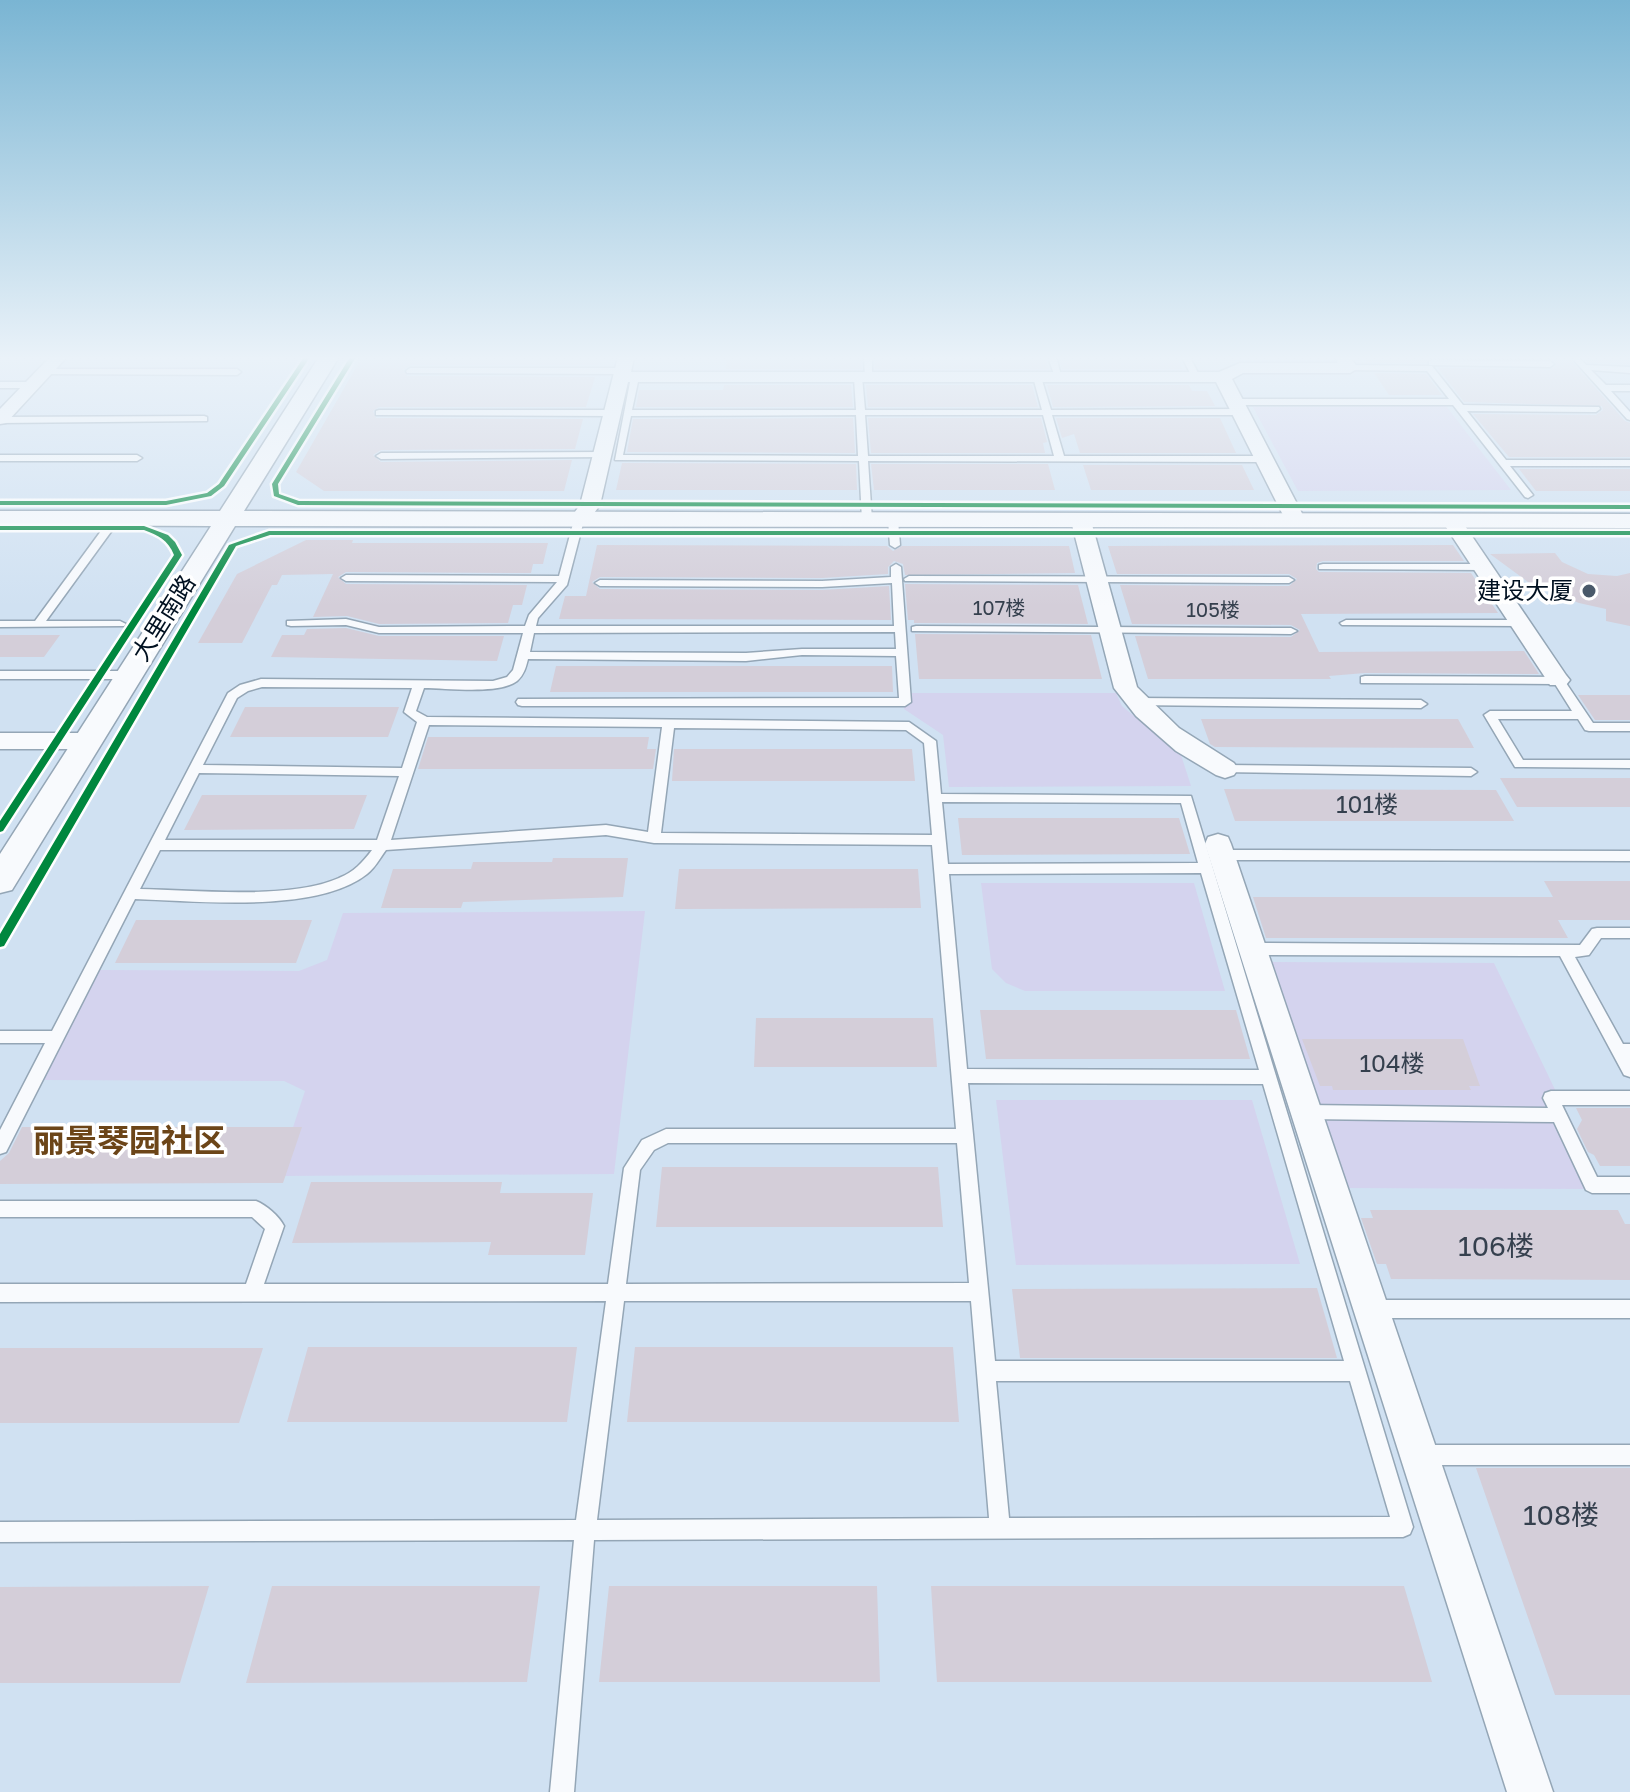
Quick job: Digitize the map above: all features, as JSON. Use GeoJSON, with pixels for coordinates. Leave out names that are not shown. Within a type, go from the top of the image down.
{"type":"FeatureCollection","features":[{"type":"Feature","properties":{"kind":"street","name":"大里南路"},"geometry":{"type":"LineString","coordinates":[[0,881],[277,441]]}},
{"type":"Feature","properties":{"kind":"street"},"geometry":{"type":"LineString","coordinates":[[579,520],[590,505],[609,441]]}},
{"type":"Feature","properties":{"kind":"street"},"geometry":{"type":"LineString","coordinates":[[1254,441],[1296,521]]}},
{"type":"Feature","properties":{"kind":"street"},"geometry":{"type":"LineString","coordinates":[[0,518],[1630,521]]}},
{"type":"Feature","properties":{"kind":"street"},"geometry":{"type":"LineString","coordinates":[[1081,521],[1126,688],[1135,702],[1206,761],[1225,769]]}},
{"type":"Feature","properties":{"kind":"street"},"geometry":{"type":"LineString","coordinates":[[1452,521],[1558,680]]}},
{"type":"Feature","properties":{"kind":"street"},"geometry":{"type":"LineString","coordinates":[[0,741],[87,741]]}},
{"type":"Feature","properties":{"kind":"street"},"geometry":{"type":"LineString","coordinates":[[1215,855],[1253,949],[1530,1792]]}},
{"type":"Feature","properties":{"kind":"lane"},"geometry":{"type":"LineString","coordinates":[[619,441],[618,458],[1263,459]]}},
{"type":"Feature","properties":{"kind":"lane"},"geometry":{"type":"LineString","coordinates":[[861,441],[867,520]]}},
{"type":"Feature","properties":{"kind":"lane"},"geometry":{"type":"LineString","coordinates":[[1055,441],[1060,459]]}},
{"type":"Feature","properties":{"kind":"lane"},"geometry":{"type":"LineString","coordinates":[[1485,441],[1528,495]]}},
{"type":"Feature","properties":{"kind":"lane"},"geometry":{"type":"LineString","coordinates":[[381,456],[603,455]]}},
{"type":"Feature","properties":{"kind":"lane"},"geometry":{"type":"LineString","coordinates":[[0,458],[137,458]]}},
{"type":"Feature","properties":{"kind":"lane"},"geometry":{"type":"LineString","coordinates":[[1502,463],[1630,463]]}},
{"type":"Feature","properties":{"kind":"lane"},"geometry":{"type":"LineString","coordinates":[[38,624],[116,518]]}},
{"type":"Feature","properties":{"kind":"lane"},"geometry":{"type":"LineString","coordinates":[[0,1147],[232,696],[261,683],[493,685],[511,680],[519,671],[533,617],[562,585],[579,520]]}},
{"type":"Feature","properties":{"kind":"lane"},"geometry":{"type":"LineString","coordinates":[[893,520],[895,545]]}},
{"type":"Feature","properties":{"kind":"lane"},"geometry":{"type":"LineString","coordinates":[[1323,567],[1482,567]]}},
{"type":"Feature","properties":{"kind":"lane"},"geometry":{"type":"LineString","coordinates":[[522,702],[905,702],[901,575]]}},
{"type":"Feature","properties":{"kind":"lane"},"geometry":{"type":"LineString","coordinates":[[600,583],[822,584],[901,575],[1289,580]]}},
{"type":"Feature","properties":{"kind":"lane"},"geometry":{"type":"LineString","coordinates":[[346,578],[563,579]]}},
{"type":"Feature","properties":{"kind":"lane"},"geometry":{"type":"LineString","coordinates":[[291,623],[346,622],[379,630],[901,629]]}},
{"type":"Feature","properties":{"kind":"lane"},"geometry":{"type":"LineString","coordinates":[[1346,623],[1520,623]]}},
{"type":"Feature","properties":{"kind":"lane"},"geometry":{"type":"LineString","coordinates":[[0,624],[120,624]]}},
{"type":"Feature","properties":{"kind":"lane"},"geometry":{"type":"LineString","coordinates":[[916,629],[1291,631]]}},
{"type":"Feature","properties":{"kind":"lane"},"geometry":{"type":"LineString","coordinates":[[523,655],[746,657],[802,652],[902,653]]}},
{"type":"Feature","properties":{"kind":"lane"},"geometry":{"type":"LineString","coordinates":[[0,675],[128,675]]}},
{"type":"Feature","properties":{"kind":"lane"},"geometry":{"type":"LineString","coordinates":[[1365,680],[1558,680],[1589,727],[1630,727]]}},
{"type":"Feature","properties":{"kind":"lane"},"geometry":{"type":"LineString","coordinates":[[419,684],[410,712],[424,721],[909,726],[930,741],[1000,1530]]}},
{"type":"Feature","properties":{"kind":"lane"},"geometry":{"type":"LineString","coordinates":[[1135,702],[1421,704]]}},
{"type":"Feature","properties":{"kind":"lane"},"geometry":{"type":"LineString","coordinates":[[1581,715],[1490,715],[1519,764],[1630,764]]}},
{"type":"Feature","properties":{"kind":"lane"},"geometry":{"type":"LineString","coordinates":[[129,894],[304,894],[333,887],[363,871],[382,845],[424,721]]}},
{"type":"Feature","properties":{"kind":"lane"},"geometry":{"type":"LineString","coordinates":[[654,838],[668,725]]}},
{"type":"Feature","properties":{"kind":"lane"},"geometry":{"type":"LineString","coordinates":[[194,769],[407,772]]}},
{"type":"Feature","properties":{"kind":"lane"},"geometry":{"type":"LineString","coordinates":[[1225,769],[1471,772]]}},
{"type":"Feature","properties":{"kind":"lane"},"geometry":{"type":"LineString","coordinates":[[0,1532],[1403,1527],[1268,1077],[1215,855],[1186,799],[935,798]]}},
{"type":"Feature","properties":{"kind":"lane"},"geometry":{"type":"LineString","coordinates":[[155,845],[382,845],[606,830],[654,838],[939,840]]}},
{"type":"Feature","properties":{"kind":"lane"},"geometry":{"type":"LineString","coordinates":[[941,869],[1215,855],[1630,856]]}},
{"type":"Feature","properties":{"kind":"lane"},"geometry":{"type":"LineString","coordinates":[[1253,949],[1584,951],[1597,933],[1630,933]]}},
{"type":"Feature","properties":{"kind":"lane"},"geometry":{"type":"LineString","coordinates":[[1564,951],[1625,1050],[1630,1070]]}},
{"type":"Feature","properties":{"kind":"lane"},"geometry":{"type":"LineString","coordinates":[[0,1037],[56,1037]]}},
{"type":"Feature","properties":{"kind":"lane"},"geometry":{"type":"LineString","coordinates":[[960,1076],[1268,1077]]}},
{"type":"Feature","properties":{"kind":"lane"},"geometry":{"type":"LineString","coordinates":[[1630,1098],[1551,1098],[1592,1185],[1630,1185]]}},
{"type":"Feature","properties":{"kind":"lane"},"geometry":{"type":"LineString","coordinates":[[1307,1112],[1559,1115]]}},
{"type":"Feature","properties":{"kind":"lane"},"geometry":{"type":"LineString","coordinates":[[562,1792],[585,1530],[632,1168],[648,1145],[666,1136],[965,1136]]}},
{"type":"Feature","properties":{"kind":"lane"},"geometry":{"type":"LineString","coordinates":[[0,1209],[256,1209],[275,1226],[252,1293]]}},
{"type":"Feature","properties":{"kind":"lane"},"geometry":{"type":"LineString","coordinates":[[0,1293],[980,1292]]}},
{"type":"Feature","properties":{"kind":"lane"},"geometry":{"type":"LineString","coordinates":[[1372,1309],[1630,1309]]}},
{"type":"Feature","properties":{"kind":"lane"},"geometry":{"type":"LineString","coordinates":[[988,1371],[1356,1371]]}},
{"type":"Feature","properties":{"kind":"lane"},"geometry":{"type":"LineString","coordinates":[[1419,1455],[1630,1455]]}},
{"type":"Feature","properties":{"kind":"shaded area"},"geometry":{"type":"Polygon","coordinates":[[[1271,441],[1473,441],[1511,490],[1298,491],[1271,441]]]}},
{"type":"Feature","properties":{"kind":"shaded area"},"geometry":{"type":"Polygon","coordinates":[[[903,693],[1116,693],[1122,706],[1181,755],[1191,786],[949,787],[943,735],[904,709],[903,693]]]}},
{"type":"Feature","properties":{"kind":"shaded area"},"geometry":{"type":"Polygon","coordinates":[[[981,883],[1194,883],[1225,991],[1025,991],[1006,983],[992,969],[981,883]]]}},
{"type":"Feature","properties":{"kind":"shaded area"},"geometry":{"type":"Polygon","coordinates":[[[645,911],[614,1174],[277,1176],[305,1091],[284,1081],[43,1080],[100,970],[299,971],[327,960],[343,913],[645,911]]]}},
{"type":"Feature","properties":{"kind":"shaded area"},"geometry":{"type":"Polygon","coordinates":[[[1271,962],[1494,963],[1603,1189],[1344,1188],[1271,962]]]}},
{"type":"Feature","properties":{"kind":"shaded area"},"geometry":{"type":"Polygon","coordinates":[[[996,1100],[1252,1100],[1300,1264],[1016,1265],[996,1100]]]}},
{"type":"Feature","properties":{"kind":"building"},"geometry":{"type":"Polygon","coordinates":[[[314,441],[577,441],[575,449],[381,450],[373,455],[381,462],[572,460],[564,491],[324,491],[296,472],[314,441]]]}},
{"type":"Feature","properties":{"kind":"building"},"geometry":{"type":"Polygon","coordinates":[[[629,441],[854,441],[855,453],[627,452],[629,441]]]}},
{"type":"Feature","properties":{"kind":"building"},"geometry":{"type":"Polygon","coordinates":[[[870,441],[1047,442],[1043,443],[1045,453],[871,453],[870,441]]]}},
{"type":"Feature","properties":{"kind":"building"},"geometry":{"type":"Polygon","coordinates":[[[1076,441],[1230,441],[1236,453],[1080,453],[1076,441]]]}},
{"type":"Feature","properties":{"kind":"building"},"geometry":{"type":"Polygon","coordinates":[[[1495,441],[1630,441],[1630,457],[1509,457],[1495,441]]]}},
{"type":"Feature","properties":{"kind":"building"},"geometry":{"type":"Polygon","coordinates":[[[622,463],[856,464],[857,490],[616,490],[622,463]]]}},
{"type":"Feature","properties":{"kind":"building"},"geometry":{"type":"Polygon","coordinates":[[[871,464],[1048,464],[1055,490],[874,490],[871,464]]]}},
{"type":"Feature","properties":{"kind":"building"},"geometry":{"type":"Polygon","coordinates":[[[1083,465],[1242,465],[1254,490],[1091,490],[1083,465]]]}},
{"type":"Feature","properties":{"kind":"building"},"geometry":{"type":"Polygon","coordinates":[[[1519,469],[1630,469],[1630,491],[1536,491],[1519,469]]]}},
{"type":"Feature","properties":{"kind":"building"},"geometry":{"type":"Polygon","coordinates":[[[306,540],[353,540],[352,543],[548,543],[543,564],[533,564],[531,573],[346,572],[338,577],[346,584],[527,585],[522,605],[513,605],[508,623],[379,624],[347,616],[313,617],[333,574],[282,575],[277,585],[272,585],[242,643],[198,643],[237,574],[306,540]]]}},
{"type":"Feature","properties":{"kind":"building"},"geometry":{"type":"Polygon","coordinates":[[[597,545],[887,546],[893,551],[902,546],[1069,546],[1075,573],[905,575],[903,564],[894,561],[888,567],[888,574],[822,578],[600,577],[592,582],[600,589],[822,590],[889,586],[891,620],[559,619],[565,596],[586,596],[597,545]]]}},
{"type":"Feature","properties":{"kind":"building"},"geometry":{"type":"Polygon","coordinates":[[[1453,545],[1464,561],[1323,561],[1317,563],[1316,569],[1319,572],[1471,573],[1498,613],[1301,614],[1319,652],[1524,651],[1539,674],[1365,673],[1329,676],[1331,679],[1148,679],[1135,636],[1291,637],[1300,630],[1291,625],[1132,624],[1120,585],[1289,586],[1297,579],[1289,574],[1117,574],[1108,546],[1453,545]]]}},
{"type":"Feature","properties":{"kind":"building","name":"建设大厦"},"geometry":{"type":"Polygon","coordinates":[[[1555,553],[1562,562],[1588,574],[1617,576],[1630,573],[1630,626],[1606,621],[1606,609],[1579,603],[1528,582],[1490,554],[1555,553]]]}},
{"type":"Feature","properties":{"kind":"building"},"geometry":{"type":"Polygon","coordinates":[[[905,584],[1078,585],[1088,624],[914,623],[914,620],[908,620],[905,584]]]}},
{"type":"Feature","properties":{"kind":"building"},"geometry":{"type":"Polygon","coordinates":[[[346,628],[379,636],[504,636],[497,661],[271,657],[282,635],[304,635],[307,629],[346,628]]]}},
{"type":"Feature","properties":{"kind":"building"},"geometry":{"type":"Polygon","coordinates":[[[915,634],[1091,635],[1102,679],[919,679],[915,634]]]}},
{"type":"Feature","properties":{"kind":"building"},"geometry":{"type":"Polygon","coordinates":[[[0,635],[60,635],[44,657],[0,657],[0,635]]]}},
{"type":"Feature","properties":{"kind":"building"},"geometry":{"type":"Polygon","coordinates":[[[556,666],[892,666],[893,692],[550,692],[556,666]]]}},
{"type":"Feature","properties":{"kind":"building"},"geometry":{"type":"Polygon","coordinates":[[[1578,695],[1630,695],[1630,720],[1595,720],[1578,695]]]}},
{"type":"Feature","properties":{"kind":"building"},"geometry":{"type":"Polygon","coordinates":[[[245,707],[399,707],[388,737],[230,737],[245,707]]]}},
{"type":"Feature","properties":{"kind":"building"},"geometry":{"type":"Polygon","coordinates":[[[1201,719],[1458,719],[1474,748],[1215,747],[1210,744],[1201,719]]]}},
{"type":"Feature","properties":{"kind":"building"},"geometry":{"type":"Polygon","coordinates":[[[428,737],[649,737],[647,749],[656,749],[653,769],[418,769],[428,737]]]}},
{"type":"Feature","properties":{"kind":"building"},"geometry":{"type":"Polygon","coordinates":[[[674,749],[912,749],[915,781],[672,781],[674,749]]]}},
{"type":"Feature","properties":{"kind":"building"},"geometry":{"type":"Polygon","coordinates":[[[1500,778],[1630,778],[1630,807],[1517,807],[1500,778]]]}},
{"type":"Feature","properties":{"kind":"building"},"geometry":{"type":"Polygon","coordinates":[[[1224,789],[1496,790],[1514,821],[1235,821],[1224,789]]]}},
{"type":"Feature","properties":{"kind":"building"},"geometry":{"type":"Polygon","coordinates":[[[202,795],[367,795],[354,829],[184,830],[202,795]]]}},
{"type":"Feature","properties":{"kind":"building"},"geometry":{"type":"Polygon","coordinates":[[[958,818],[1179,818],[1190,854],[962,855],[958,818]]]}},
{"type":"Feature","properties":{"kind":"building"},"geometry":{"type":"Polygon","coordinates":[[[553,858],[628,858],[623,897],[463,902],[461,908],[381,908],[393,869],[471,869],[473,862],[552,862],[553,858]]]}},
{"type":"Feature","properties":{"kind":"building"},"geometry":{"type":"Polygon","coordinates":[[[679,869],[918,869],[921,908],[675,909],[679,869]]]}},
{"type":"Feature","properties":{"kind":"building"},"geometry":{"type":"Polygon","coordinates":[[[1544,881],[1630,881],[1630,920],[1558,920],[1568,938],[1266,938],[1253,897],[1553,897],[1544,881]]]}},
{"type":"Feature","properties":{"kind":"building"},"geometry":{"type":"Polygon","coordinates":[[[136,920],[312,920],[296,963],[115,963],[136,920]]]}},
{"type":"Feature","properties":{"kind":"building"},"geometry":{"type":"Polygon","coordinates":[[[980,1010],[1236,1010],[1250,1059],[986,1059],[980,1010]]]}},
{"type":"Feature","properties":{"kind":"building"},"geometry":{"type":"Polygon","coordinates":[[[756,1018],[933,1018],[937,1067],[754,1067],[756,1018]]]}},
{"type":"Feature","properties":{"kind":"building"},"geometry":{"type":"Polygon","coordinates":[[[1302,1039],[1463,1039],[1480,1086],[1469,1086],[1471,1090],[1333,1090],[1332,1086],[1320,1086],[1302,1039]]]}},
{"type":"Feature","properties":{"kind":"building"},"geometry":{"type":"Polygon","coordinates":[[[1576,1108],[1630,1108],[1630,1166],[1600,1166],[1594,1155],[1588,1152],[1577,1129],[1582,1120],[1576,1108]]]}},
{"type":"Feature","properties":{"kind":"building"},"geometry":{"type":"Polygon","coordinates":[[[22,1127],[302,1127],[283,1183],[0,1184],[0,1161],[9,1153],[22,1127]]]}},
{"type":"Feature","properties":{"kind":"building"},"geometry":{"type":"Polygon","coordinates":[[[662,1167],[938,1167],[943,1227],[656,1227],[662,1167]]]}},
{"type":"Feature","properties":{"kind":"building"},"geometry":{"type":"Polygon","coordinates":[[[311,1182],[502,1182],[500,1193],[593,1193],[585,1255],[488,1255],[491,1242],[292,1243],[311,1182]]]}},
{"type":"Feature","properties":{"kind":"building"},"geometry":{"type":"Polygon","coordinates":[[[1370,1210],[1618,1210],[1625,1224],[1630,1224],[1630,1280],[1391,1279],[1386,1264],[1377,1264],[1361,1218],[1373,1218],[1370,1210]]]}},
{"type":"Feature","properties":{"kind":"building"},"geometry":{"type":"Polygon","coordinates":[[[1317,1288],[1337,1358],[1020,1358],[1012,1289],[1317,1288]]]}},
{"type":"Feature","properties":{"kind":"building"},"geometry":{"type":"Polygon","coordinates":[[[308,1347],[577,1347],[567,1422],[287,1422],[308,1347]]]}},
{"type":"Feature","properties":{"kind":"building"},"geometry":{"type":"Polygon","coordinates":[[[635,1347],[953,1347],[959,1422],[627,1422],[635,1347]]]}},
{"type":"Feature","properties":{"kind":"building"},"geometry":{"type":"Polygon","coordinates":[[[0,1348],[263,1348],[239,1423],[0,1423],[0,1348]]]}},
{"type":"Feature","properties":{"kind":"building"},"geometry":{"type":"Polygon","coordinates":[[[1476,1468],[1630,1468],[1630,1695],[1555,1695],[1476,1468]]]}},
{"type":"Feature","properties":{"kind":"building"},"geometry":{"type":"Polygon","coordinates":[[[209,1586],[180,1683],[0,1683],[0,1587],[209,1586]]]}},
{"type":"Feature","properties":{"kind":"building"},"geometry":{"type":"Polygon","coordinates":[[[272,1586],[540,1586],[527,1682],[246,1683],[272,1586]]]}},
{"type":"Feature","properties":{"kind":"building"},"geometry":{"type":"Polygon","coordinates":[[[609,1586],[877,1586],[880,1682],[599,1682],[609,1586]]]}},
{"type":"Feature","properties":{"kind":"building"},"geometry":{"type":"Polygon","coordinates":[[[931,1586],[1404,1586],[1432,1682],[937,1682],[931,1586]]]}},
{"type":"Feature","properties":{"kind":"cycle path"},"geometry":{"type":"LineString","coordinates":[[0,503],[166,503],[209,495],[222,485],[251,441]]}},
{"type":"Feature","properties":{"kind":"cycle path"},"geometry":{"type":"LineString","coordinates":[[302,441],[275,484],[276,495],[298,503],[1630,507]]}},
{"type":"Feature","properties":{"kind":"cycle path"},"geometry":{"type":"LineString","coordinates":[[0,528],[144,528],[165,537],[178,555],[0,829]]}},
{"type":"Feature","properties":{"kind":"cycle path"},"geometry":{"type":"LineString","coordinates":[[0,943],[233,545],[269,533],[1630,533]]}},
{"type":"Feature","properties":{"kind":"place","name":"建设大厦"},"geometry":{"type":"Point","coordinates":[1589,591]}},
{"type":"Feature","properties":{"kind":"district","name":"丽景琴园社区"},"geometry":{"type":"Point","coordinates":[129,1141]}}]}
